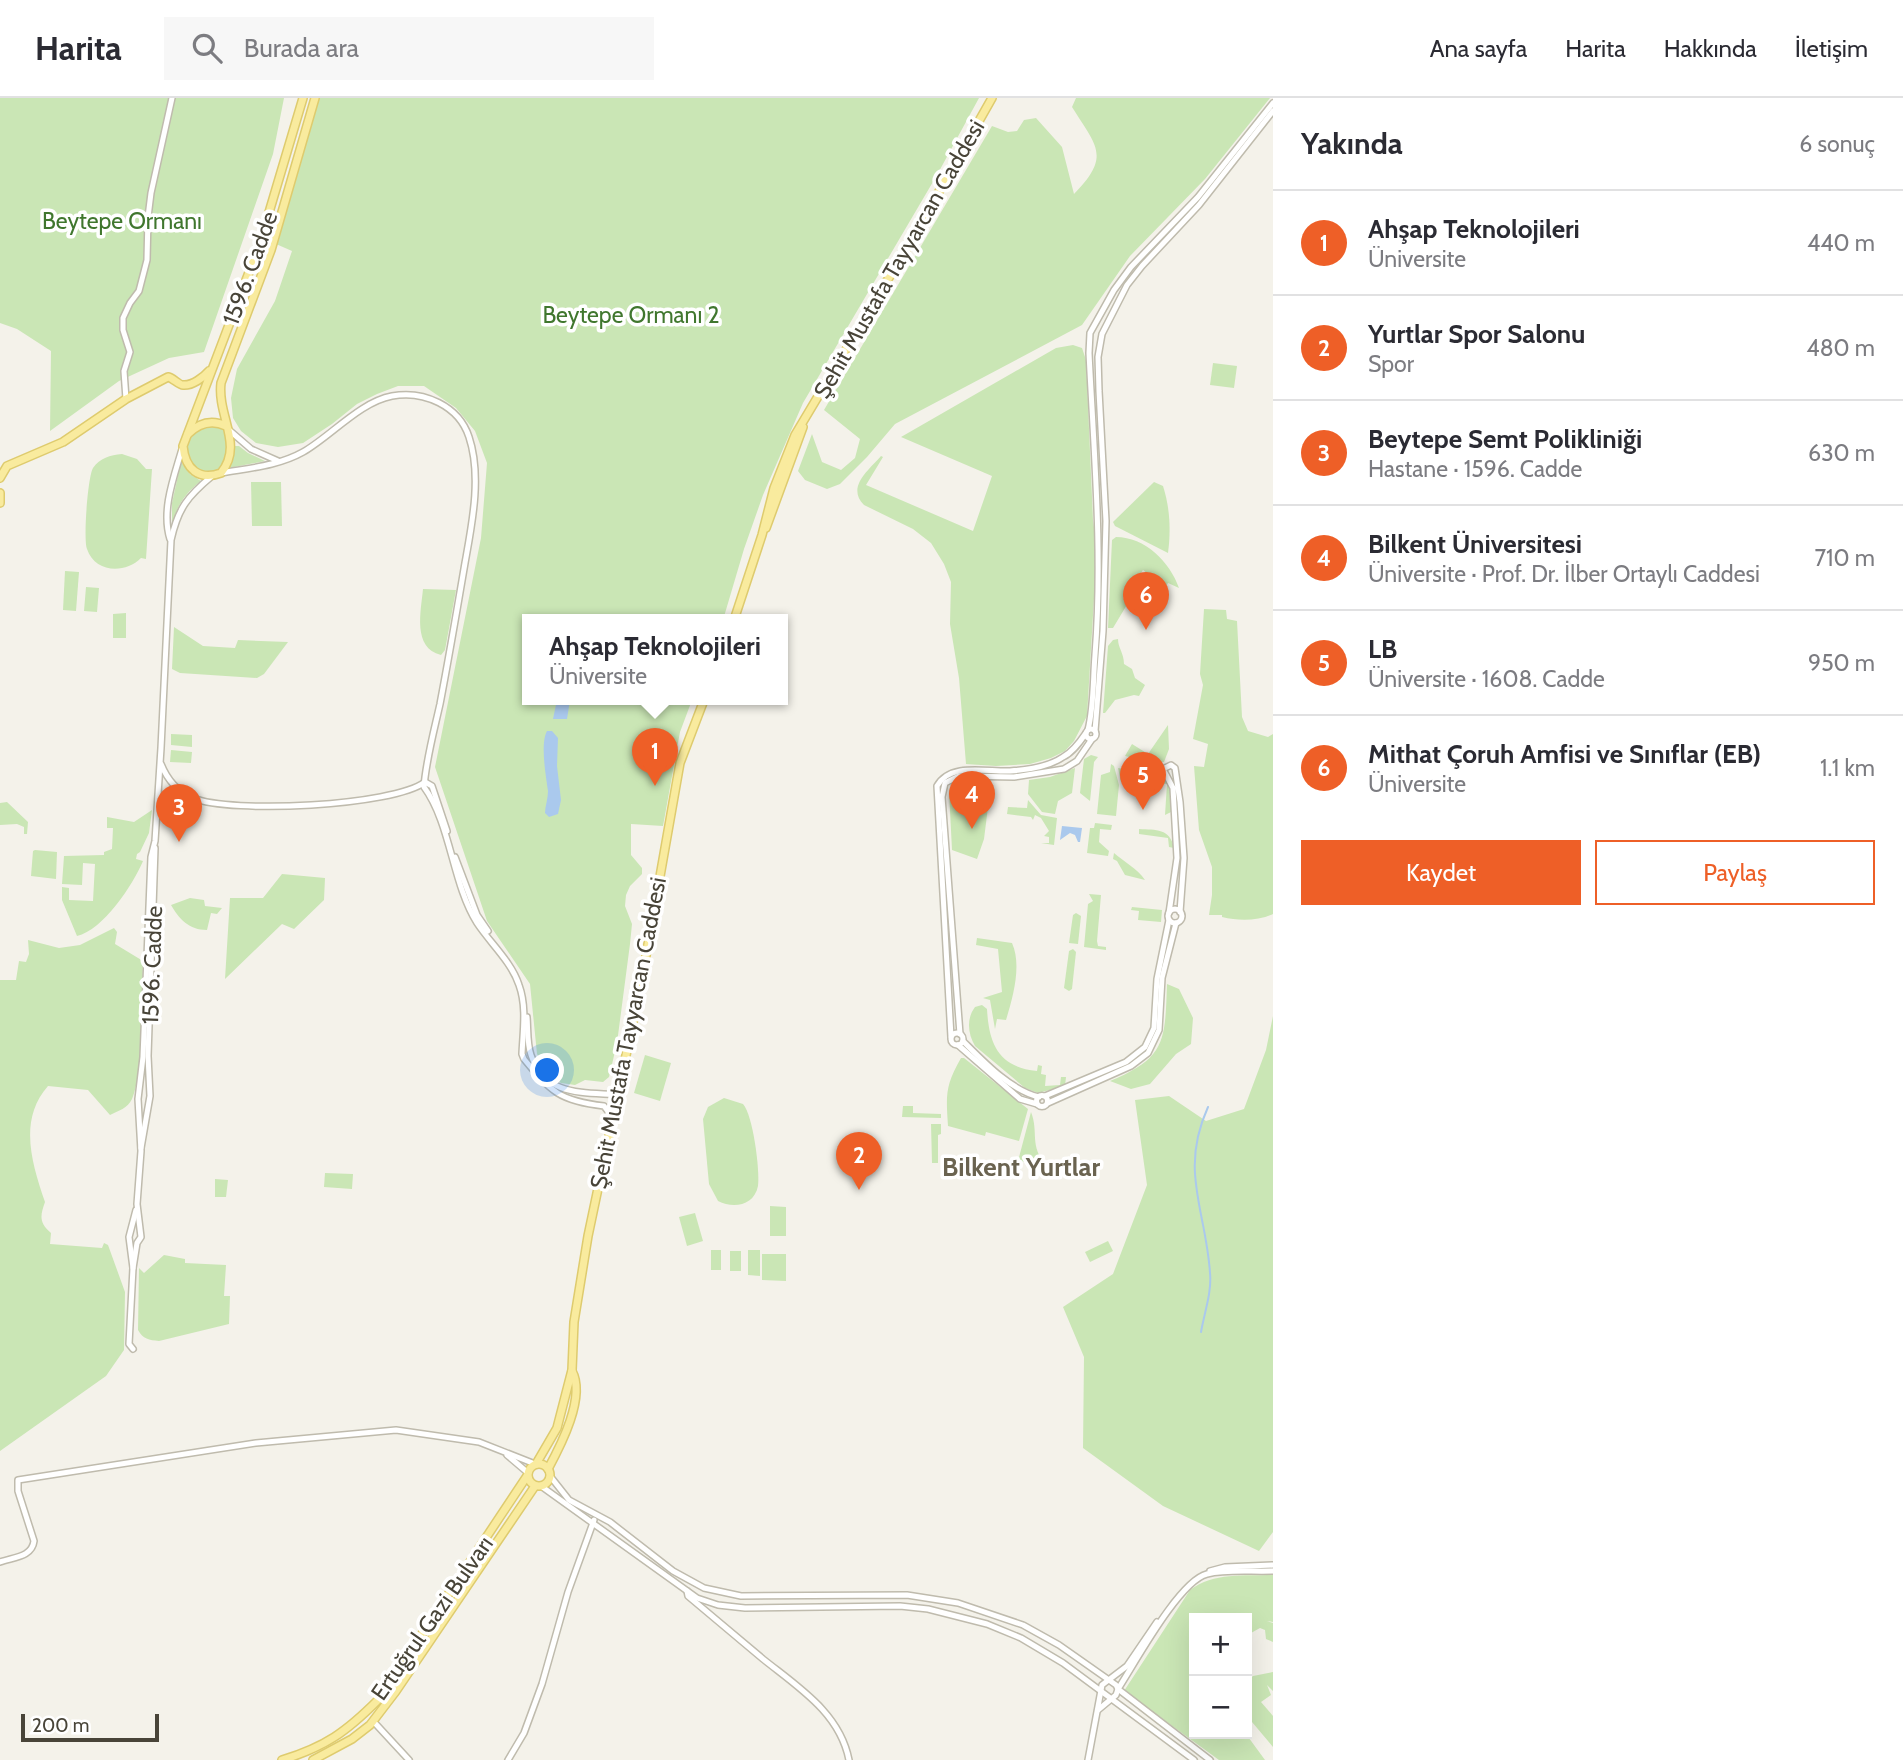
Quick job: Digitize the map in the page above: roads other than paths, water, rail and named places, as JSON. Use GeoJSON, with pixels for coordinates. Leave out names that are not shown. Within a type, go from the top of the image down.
{"type":"FeatureCollection","features":[{"type":"Feature","properties":{"kind":"main road","name":"1596. Cadde"},"geometry":{"type":"LineString","coordinates":[[183,446],[259,246],[303,98]]}},
{"type":"Feature","properties":{"kind":"main road","name":"1596. Cadde"},"geometry":{"type":"LineString","coordinates":[[212,476],[221,473],[228,463],[231,451],[220,394],[221,383],[271,250],[315,98]]}},
{"type":"Feature","properties":{"kind":"main road","name":"Şehit Mustafa Tayyarcan Caddesi"},"geometry":{"type":"LineString","coordinates":[[736,614],[778,486],[805,420],[992,98]]}},
{"type":"Feature","properties":{"kind":"main road"},"geometry":{"type":"LineString","coordinates":[[0,478],[7,466],[64,442],[126,399],[168,377],[182,386],[203,377],[212,369]]}},
{"type":"Feature","properties":{"kind":"main road"},"geometry":{"type":"LineString","coordinates":[[187,434],[206,422],[226,426]]}},
{"type":"Feature","properties":{"kind":"main road"},"geometry":{"type":"LineString","coordinates":[[183,446],[185,460],[190,469],[202,476],[212,476]]}},
{"type":"Feature","properties":{"kind":"main road"},"geometry":{"type":"LineString","coordinates":[[0,493],[0,503]]}},
{"type":"Feature","properties":{"kind":"main road","name":"Şehit Mustafa Tayyarcan Caddesi"},"geometry":{"type":"LineString","coordinates":[[536,1464],[557,1428],[572,1370],[573,1322],[594,1203],[618,1099],[680,762],[702,705]]}},
{"type":"Feature","properties":{"kind":"main road","name":"Şehit Mustafa Tayyarcan Caddesi"},"geometry":{"type":"LineString","coordinates":[[549,1472],[572,1411],[576,1384],[572,1370]]}},
{"type":"Feature","properties":{"kind":"main road"},"geometry":{"type":"LineString","coordinates":[[536,1464],[542,1464],[549,1472],[547,1483],[538,1486],[530,1483],[527,1474],[536,1464]]}},
{"type":"Feature","properties":{"kind":"main road","name":"Ertuğrul Gazi Bulvarı"},"geometry":{"type":"LineString","coordinates":[[282,1760],[311,1751],[353,1724],[378,1700],[490,1535],[527,1474]]}},
{"type":"Feature","properties":{"kind":"main road","name":"Ertuğrul Gazi Bulvarı"},"geometry":{"type":"LineString","coordinates":[[313,1760],[352,1739],[373,1721],[538,1486]]}},
{"type":"Feature","properties":{"kind":"street"},"geometry":{"type":"LineString","coordinates":[[126,399],[124,371],[130,352],[123,330],[124,318],[139,292],[147,260],[151,193],[172,98]]}},
{"type":"Feature","properties":{"kind":"street"},"geometry":{"type":"LineString","coordinates":[[1100,631],[1100,559],[1089,341],[1092,329],[1114,290],[1131,267],[1198,197],[1273,103]]}},
{"type":"Feature","properties":{"kind":"street"},"geometry":{"type":"LineString","coordinates":[[1037,1104],[1044,1099],[1126,1062],[1145,1047],[1154,1028],[1157,979],[1178,866],[1173,788],[1163,769],[1167,765],[1175,768],[1184,858],[1180,912],[1182,918],[1176,923],[1162,978],[1159,1030],[1148,1053],[1131,1066],[1044,1099],[1027,1094],[1014,1086],[960,1040],[942,797],[945,783],[959,776],[1014,777],[1064,769],[1080,757],[1096,736],[1106,523],[1099,391],[1101,337],[1127,285],[1199,205],[1273,111]]}},
{"type":"Feature","properties":{"kind":"street"},"geometry":{"type":"LineString","coordinates":[[1092,329],[1096,328],[1101,337]]}},
{"type":"Feature","properties":{"kind":"street"},"geometry":{"type":"LineString","coordinates":[[1089,341],[1101,337]]}},
{"type":"Feature","properties":{"kind":"street"},"geometry":{"type":"LineString","coordinates":[[221,473],[254,469],[300,453],[377,401],[393,396],[422,396],[431,399],[452,412],[466,428],[475,472],[472,520],[424,788],[435,806],[472,913],[520,986],[524,1015],[524,1059],[554,1092],[576,1102],[604,1106],[612,1105],[618,1099]]}},
{"type":"Feature","properties":{"kind":"street"},"geometry":{"type":"LineString","coordinates":[[226,426],[251,449],[278,461]]}},
{"type":"Feature","properties":{"kind":"street","name":"1596. Cadde"},"geometry":{"type":"LineString","coordinates":[[141,1151],[150,1089],[148,1056],[157,858],[155,841],[170,540],[167,515],[183,446]]}},
{"type":"Feature","properties":{"kind":"street","name":"1596. Cadde"},"geometry":{"type":"LineString","coordinates":[[170,540],[176,517],[185,502],[212,476]]}},
{"type":"Feature","properties":{"kind":"street"},"geometry":{"type":"LineString","coordinates":[[1097,523],[1101,517],[1106,523]]}},
{"type":"Feature","properties":{"kind":"street"},"geometry":{"type":"LineString","coordinates":[[1092,739],[1087,737],[1087,731],[1097,671]]}},
{"type":"Feature","properties":{"kind":"street"},"geometry":{"type":"LineString","coordinates":[[960,1040],[952,1043],[951,1037],[937,786],[943,777],[955,772],[1008,771],[1047,765],[1069,753],[1087,731],[1092,729],[1096,732]]}},
{"type":"Feature","properties":{"kind":"street"},"geometry":{"type":"LineString","coordinates":[[160,758],[166,776],[173,785],[187,796],[208,803],[304,806],[379,795],[412,788],[425,782]]}},
{"type":"Feature","properties":{"kind":"street"},"geometry":{"type":"LineString","coordinates":[[1168,777],[1175,772]]}},
{"type":"Feature","properties":{"kind":"street"},"geometry":{"type":"LineString","coordinates":[[425,782],[432,786],[477,915],[521,980],[532,1058],[543,1075],[559,1087],[576,1093],[618,1099]]}},
{"type":"Feature","properties":{"kind":"street"},"geometry":{"type":"LineString","coordinates":[[157,793],[164,786],[173,785]]}},
{"type":"Feature","properties":{"kind":"street","name":"1596. Cadde"},"geometry":{"type":"LineString","coordinates":[[141,1151],[138,1096],[143,1057],[151,857],[155,841]]}},
{"type":"Feature","properties":{"kind":"street"},"geometry":{"type":"LineString","coordinates":[[1169,916],[1177,909],[1180,912]]}},
{"type":"Feature","properties":{"kind":"street"},"geometry":{"type":"LineString","coordinates":[[1169,916],[1176,923]]}},
{"type":"Feature","properties":{"kind":"street"},"geometry":{"type":"LineString","coordinates":[[951,1037],[956,1033],[1020,1098],[1044,1106],[1044,1099]]}},
{"type":"Feature","properties":{"kind":"street"},"geometry":{"type":"LineString","coordinates":[[139,1087],[150,1089]]}},
{"type":"Feature","properties":{"kind":"street"},"geometry":{"type":"LineString","coordinates":[[138,1096],[149,1099]]}},
{"type":"Feature","properties":{"kind":"street"},"geometry":{"type":"LineString","coordinates":[[604,1106],[614,1118]]}},
{"type":"Feature","properties":{"kind":"street"},"geometry":{"type":"LineString","coordinates":[[133,1349],[130,1344],[133,1268],[130,1241],[137,1203],[141,1151]]}},
{"type":"Feature","properties":{"kind":"street"},"geometry":{"type":"LineString","coordinates":[[133,1268],[141,1235],[137,1203]]}},
{"type":"Feature","properties":{"kind":"street"},"geometry":{"type":"LineString","coordinates":[[131,1233],[136,1231],[141,1235]]}},
{"type":"Feature","properties":{"kind":"street"},"geometry":{"type":"LineString","coordinates":[[130,1241],[138,1243]]}},
{"type":"Feature","properties":{"kind":"street"},"geometry":{"type":"LineString","coordinates":[[0,1562],[28,1553],[33,1548],[34,1541],[18,1491],[18,1480],[256,1443],[396,1430],[479,1442],[536,1464]]}},
{"type":"Feature","properties":{"kind":"street"},"geometry":{"type":"LineString","coordinates":[[499,1449],[527,1474]]}},
{"type":"Feature","properties":{"kind":"street"},"geometry":{"type":"LineString","coordinates":[[549,1472],[569,1500],[620,1529],[673,1571],[704,1588],[741,1596],[897,1595],[958,1603],[1023,1625],[1059,1645],[1210,1760]]}},
{"type":"Feature","properties":{"kind":"street"},"geometry":{"type":"LineString","coordinates":[[538,1486],[593,1522],[697,1598],[718,1605],[745,1608],[900,1605],[958,1615],[1021,1637],[1063,1663],[1194,1760]]}},
{"type":"Feature","properties":{"kind":"street"},"geometry":{"type":"LineString","coordinates":[[508,1760],[524,1733],[542,1684],[568,1592],[593,1522],[598,1516]]}},
{"type":"Feature","properties":{"kind":"street"},"geometry":{"type":"LineString","coordinates":[[1088,1760],[1102,1685],[1126,1666],[1191,1578],[1225,1567],[1273,1565]]}},
{"type":"Feature","properties":{"kind":"street"},"geometry":{"type":"LineString","coordinates":[[1098,1710],[1116,1696],[1170,1609],[1192,1581],[1207,1574],[1273,1571]]}},
{"type":"Feature","properties":{"kind":"street"},"geometry":{"type":"LineString","coordinates":[[691,1583],[688,1596],[816,1702],[841,1733],[849,1760]]}},
{"type":"Feature","properties":{"kind":"street"},"geometry":{"type":"LineString","coordinates":[[373,1721],[409,1760]]}},
{"type":"Feature","properties":{"kind":"street"},"geometry":{"type":"LineString","coordinates":[[311,1751],[313,1760],[320,1760]]}},
{"type":"Feature","properties":{"kind":"water"},"geometry":{"type":"Polygon","coordinates":[[[556,705],[569,705],[567,719],[553,719],[556,705]]]}},
{"type":"Feature","properties":{"kind":"water"},"geometry":{"type":"Polygon","coordinates":[[[547,731],[552,731],[558,738],[557,766],[561,800],[558,814],[549,817],[545,813],[548,791],[544,752],[547,731]]]}},
{"type":"Feature","properties":{"kind":"water"},"geometry":{"type":"Polygon","coordinates":[[[1062,826],[1082,828],[1080,842],[1070,833],[1060,840],[1062,826]]]}},
{"type":"Feature","properties":{"kind":"waterway"},"geometry":{"type":"LineString","coordinates":[[1201,1332],[1210,1280],[1208,1250],[1195,1171],[1200,1130],[1208,1107]]}},
{"type":"Feature","properties":{"kind":"place","name":"Mithat Çoruh Amfisi ve Sınıflar (EB)"},"geometry":{"type":"Point","coordinates":[1146,630]}},
{"type":"Feature","properties":{"kind":"place","name":"Ahşap Teknolojileri"},"geometry":{"type":"Point","coordinates":[655,786]}},
{"type":"Feature","properties":{"kind":"place","name":"LB"},"geometry":{"type":"Point","coordinates":[1143,810]}},
{"type":"Feature","properties":{"kind":"place","name":"Bilkent Üniversitesi"},"geometry":{"type":"Point","coordinates":[972,829]}},
{"type":"Feature","properties":{"kind":"place","name":"Beytepe Semt Polikliniği"},"geometry":{"type":"Point","coordinates":[179,842]}},
{"type":"Feature","properties":{"kind":"place","name":"Yurtlar Spor Salonu"},"geometry":{"type":"Point","coordinates":[859,1190]}},
{"type":"Feature","properties":{"kind":"district","name":"Bilkent Yurtlar"},"geometry":{"type":"Point","coordinates":[1021,1167]}},
{"type":"Feature","properties":{"kind":"park label","name":"Beytepe Ormanı"},"geometry":{"type":"Point","coordinates":[122,221]}},
{"type":"Feature","properties":{"kind":"park label","name":"Beytepe Ormanı 2"},"geometry":{"type":"Point","coordinates":[631,315]}}]}
